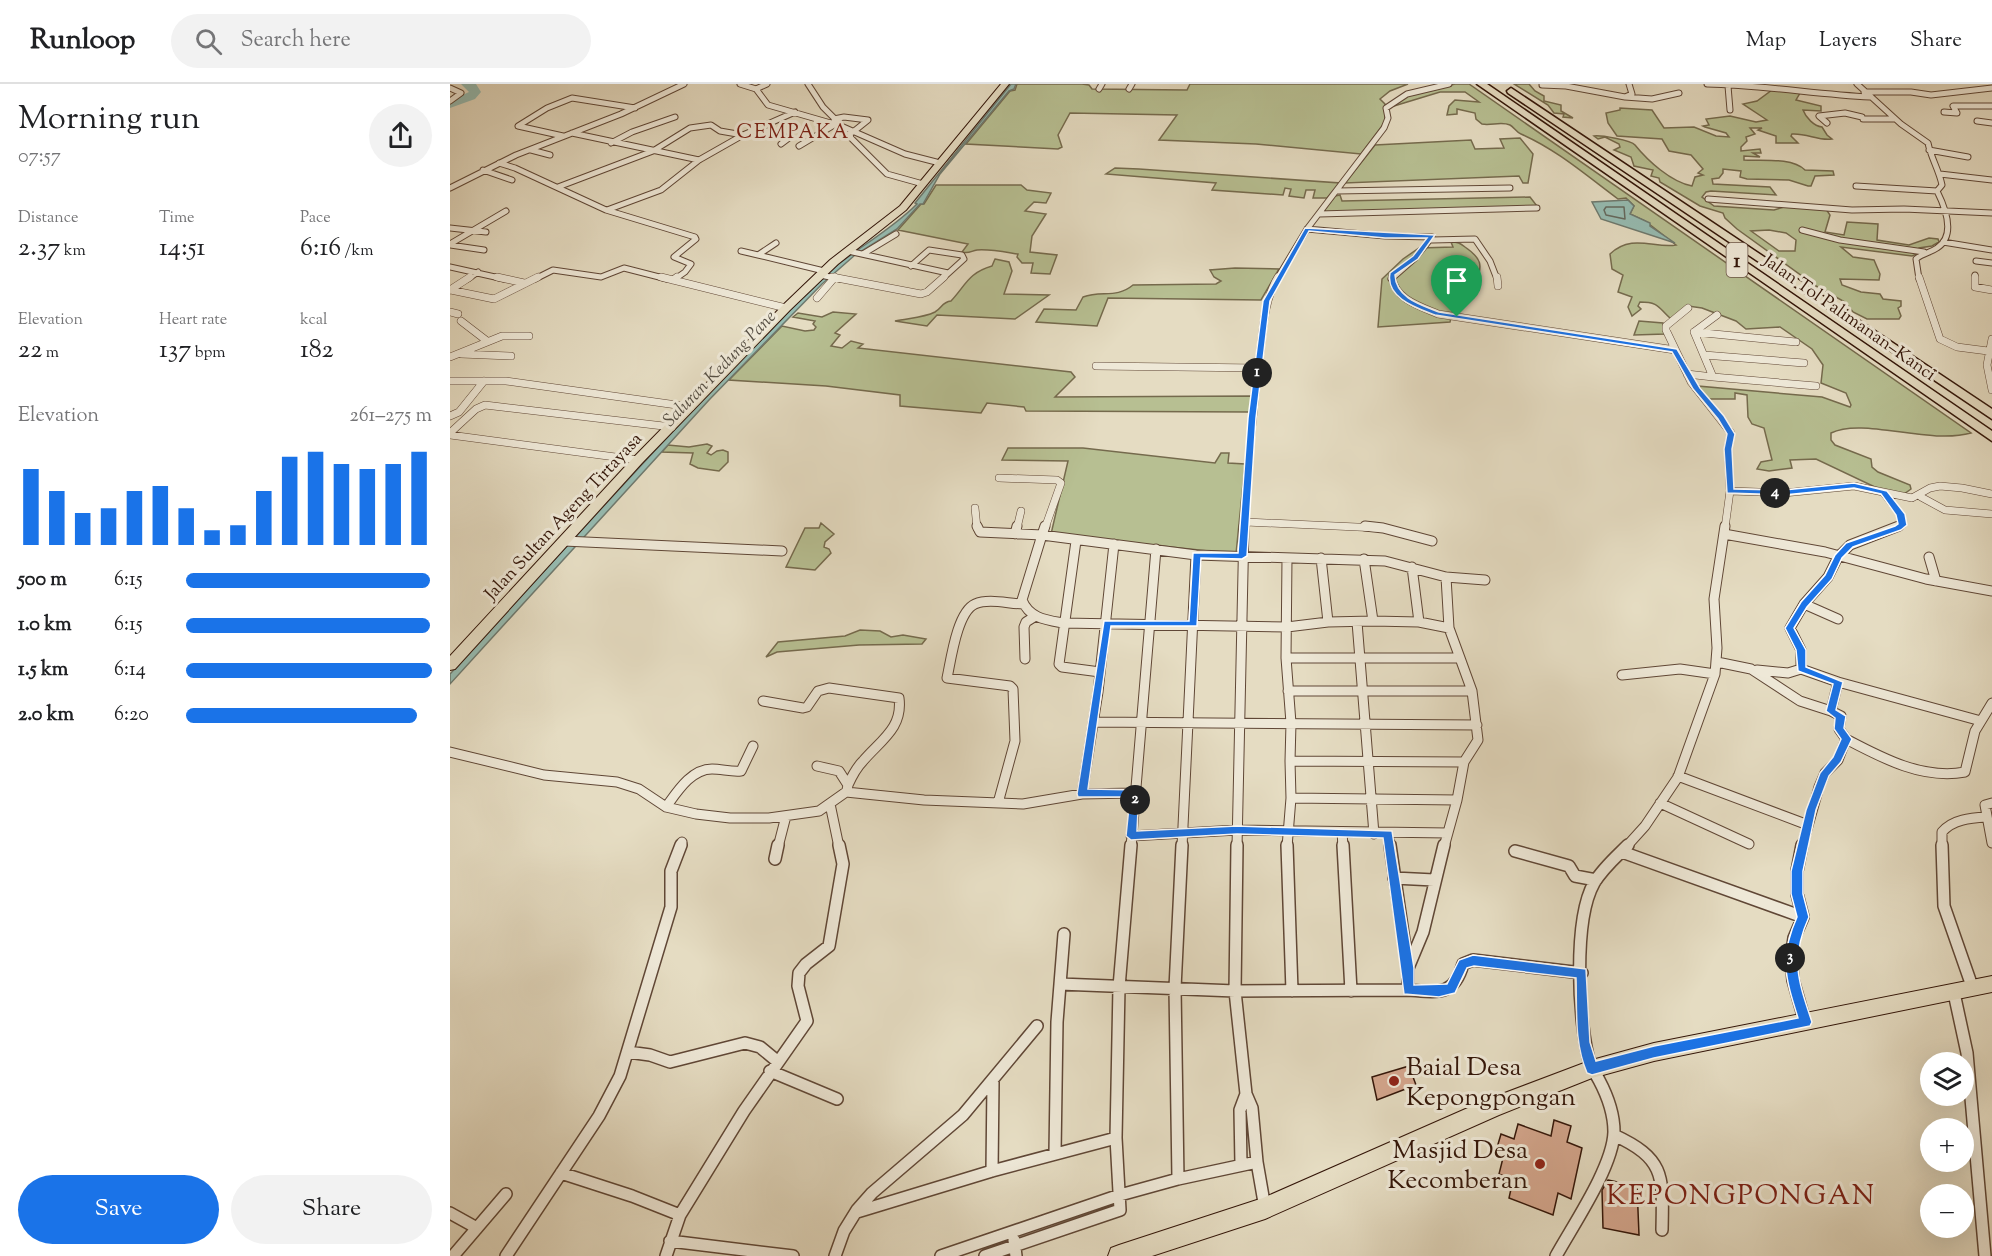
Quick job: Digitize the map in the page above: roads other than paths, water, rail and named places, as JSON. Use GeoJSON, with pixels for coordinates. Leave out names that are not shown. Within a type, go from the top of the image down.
{"type":"FeatureCollection","features":[{"type":"Feature","properties":{"kind":"highway","name":"Jalan Tol Palimanan–Kanci"},"geometry":{"type":"LineString","coordinates":[[1481,84],[1992,437]]}},
{"type":"Feature","properties":{"kind":"highway","name":"Jalan Tol Palimanan–Kanci"},"geometry":{"type":"LineString","coordinates":[[1501,84],[1992,415]]}},
{"type":"Feature","properties":{"kind":"highway"},"geometry":{"type":"LineString","coordinates":[[1734,258],[1755,254]]}},
{"type":"Feature","properties":{"kind":"main road","name":"Jalan Sultan Ageng Tirtayasa"},"geometry":{"type":"LineString","coordinates":[[450,665],[567,541],[638,460],[786,308],[903,208],[1005,84]]}},
{"type":"Feature","properties":{"kind":"main road"},"geometry":{"type":"LineString","coordinates":[[1119,1256],[1150,1251],[1265,1208],[1493,1107],[1597,1078],[1654,1052],[1973,989]]}},
{"type":"Feature","properties":{"kind":"street"},"geometry":{"type":"LineString","coordinates":[[450,188],[483,170],[635,108],[684,84]]}},
{"type":"Feature","properties":{"kind":"street"},"geometry":{"type":"LineString","coordinates":[[740,84],[756,89],[765,104],[834,122],[905,154],[940,163]]}},
{"type":"Feature","properties":{"kind":"street"},"geometry":{"type":"LineString","coordinates":[[756,89],[767,84]]}},
{"type":"Feature","properties":{"kind":"street"},"geometry":{"type":"LineString","coordinates":[[808,84],[834,122]]}},
{"type":"Feature","properties":{"kind":"street"},"geometry":{"type":"LineString","coordinates":[[1265,1208],[1257,1162],[1252,1108],[1246,1094],[1235,991],[1242,556],[1252,418],[1267,301],[1307,229],[1384,128],[1388,118],[1386,108],[1416,91],[1449,84]]}},
{"type":"Feature","properties":{"kind":"street"},"geometry":{"type":"LineString","coordinates":[[1625,97],[1632,94],[1629,84]]}},
{"type":"Feature","properties":{"kind":"street"},"geometry":{"type":"LineString","coordinates":[[1707,84],[1728,86],[1742,84],[1870,98]]}},
{"type":"Feature","properties":{"kind":"street"},"geometry":{"type":"LineString","coordinates":[[1857,84],[1895,119],[1924,139],[1940,174],[1942,185],[1937,191]]}},
{"type":"Feature","properties":{"kind":"street"},"geometry":{"type":"LineString","coordinates":[[1905,84],[1913,91],[1911,92]]}},
{"type":"Feature","properties":{"kind":"street"},"geometry":{"type":"LineString","coordinates":[[1954,84],[1970,91]]}},
{"type":"Feature","properties":{"kind":"street"},"geometry":{"type":"LineString","coordinates":[[1542,85],[1570,86],[1642,99],[1664,98],[1679,93]]}},
{"type":"Feature","properties":{"kind":"street"},"geometry":{"type":"LineString","coordinates":[[1728,86],[1730,110]]}},
{"type":"Feature","properties":{"kind":"street"},"geometry":{"type":"LineString","coordinates":[[450,88],[461,93],[450,100]]}},
{"type":"Feature","properties":{"kind":"street"},"geometry":{"type":"LineString","coordinates":[[1864,92],[1911,92],[1931,95],[1992,88]]}},
{"type":"Feature","properties":{"kind":"street"},"geometry":{"type":"LineString","coordinates":[[1951,94],[1971,107]]}},
{"type":"Feature","properties":{"kind":"street"},"geometry":{"type":"LineString","coordinates":[[564,136],[518,126],[547,108],[572,98],[635,108]]}},
{"type":"Feature","properties":{"kind":"street"},"geometry":{"type":"LineString","coordinates":[[1944,112],[1957,113],[1953,106],[1992,106]]}},
{"type":"Feature","properties":{"kind":"street"},"geometry":{"type":"LineString","coordinates":[[606,210],[661,190],[699,159],[743,135],[795,112]]}},
{"type":"Feature","properties":{"kind":"street"},"geometry":{"type":"LineString","coordinates":[[1827,123],[1820,116],[1831,116],[1842,112],[1853,113],[1863,118],[1895,119]]}},
{"type":"Feature","properties":{"kind":"street"},"geometry":{"type":"LineString","coordinates":[[610,143],[632,132],[675,117]]}},
{"type":"Feature","properties":{"kind":"street"},"geometry":{"type":"LineString","coordinates":[[799,146],[844,117],[868,120],[851,131]]}},
{"type":"Feature","properties":{"kind":"street"},"geometry":{"type":"LineString","coordinates":[[1977,121],[1992,123]]}},
{"type":"Feature","properties":{"kind":"street"},"geometry":{"type":"LineString","coordinates":[[558,187],[653,151],[690,128],[711,125],[719,131],[743,135]]}},
{"type":"Feature","properties":{"kind":"street"},"geometry":{"type":"LineString","coordinates":[[759,129],[789,138],[781,144]]}},
{"type":"Feature","properties":{"kind":"street"},"geometry":{"type":"LineString","coordinates":[[851,131],[851,138],[887,174],[923,184]]}},
{"type":"Feature","properties":{"kind":"street"},"geometry":{"type":"LineString","coordinates":[[572,133],[610,143],[699,159]]}},
{"type":"Feature","properties":{"kind":"street"},"geometry":{"type":"LineString","coordinates":[[531,150],[550,155]]}},
{"type":"Feature","properties":{"kind":"street"},"geometry":{"type":"LineString","coordinates":[[1929,150],[1968,157]]}},
{"type":"Feature","properties":{"kind":"street"},"geometry":{"type":"LineString","coordinates":[[499,163],[606,210],[695,237],[696,239],[674,257],[691,264],[685,272],[673,280]]}},
{"type":"Feature","properties":{"kind":"street"},"geometry":{"type":"LineString","coordinates":[[483,170],[512,180]]}},
{"type":"Feature","properties":{"kind":"street"},"geometry":{"type":"LineString","coordinates":[[1940,174],[1992,180]]}},
{"type":"Feature","properties":{"kind":"street"},"geometry":{"type":"LineString","coordinates":[[1856,186],[1937,191]]}},
{"type":"Feature","properties":{"kind":"street"},"geometry":{"type":"LineString","coordinates":[[1337,191],[1510,188]]}},
{"type":"Feature","properties":{"kind":"street"},"geometry":{"type":"LineString","coordinates":[[1802,230],[1840,240],[1923,252],[1937,248],[1947,235],[1947,210],[1937,191]]}},
{"type":"Feature","properties":{"kind":"street"},"geometry":{"type":"LineString","coordinates":[[1708,200],[1731,199],[1852,210],[1947,210],[1992,213]]}},
{"type":"Feature","properties":{"kind":"street"},"geometry":{"type":"LineString","coordinates":[[1319,214],[1537,208]]}},
{"type":"Feature","properties":{"kind":"street"},"geometry":{"type":"LineString","coordinates":[[450,244],[506,211]]}},
{"type":"Feature","properties":{"kind":"street"},"geometry":{"type":"LineString","coordinates":[[451,227],[486,232]]}},
{"type":"Feature","properties":{"kind":"street"},"geometry":{"type":"LineString","coordinates":[[1307,229],[1392,236],[1431,236],[1432,240]]}},
{"type":"Feature","properties":{"kind":"street"},"geometry":{"type":"LineString","coordinates":[[862,254],[896,234]]}},
{"type":"Feature","properties":{"kind":"street"},"geometry":{"type":"LineString","coordinates":[[1498,286],[1498,275],[1474,239],[1432,240],[1416,258],[1396,271],[1391,278],[1400,295],[1425,310],[1544,332],[1675,350]]}},
{"type":"Feature","properties":{"kind":"street"},"geometry":{"type":"LineString","coordinates":[[1943,242],[1992,250]]}},
{"type":"Feature","properties":{"kind":"street"},"geometry":{"type":"LineString","coordinates":[[758,255],[776,243]]}},
{"type":"Feature","properties":{"kind":"street"},"geometry":{"type":"LineString","coordinates":[[450,244],[484,250]]}},
{"type":"Feature","properties":{"kind":"street"},"geometry":{"type":"LineString","coordinates":[[741,250],[826,275],[921,294],[927,292],[964,259],[963,256],[929,250],[911,266]]}},
{"type":"Feature","properties":{"kind":"street"},"geometry":{"type":"LineString","coordinates":[[850,251],[948,273]]}},
{"type":"Feature","properties":{"kind":"street"},"geometry":{"type":"LineString","coordinates":[[1923,252],[1916,259],[1916,267],[1940,339],[1957,347],[1991,345],[1988,379],[1992,390]]}},
{"type":"Feature","properties":{"kind":"street"},"geometry":{"type":"LineString","coordinates":[[1976,261],[1992,263]]}},
{"type":"Feature","properties":{"kind":"street"},"geometry":{"type":"LineString","coordinates":[[450,267],[524,282]]}},
{"type":"Feature","properties":{"kind":"street"},"geometry":{"type":"LineString","coordinates":[[450,290],[494,299],[524,282],[553,270],[601,277],[624,268],[786,308]]}},
{"type":"Feature","properties":{"kind":"street"},"geometry":{"type":"LineString","coordinates":[[450,290],[478,272]]}},
{"type":"Feature","properties":{"kind":"street"},"geometry":{"type":"LineString","coordinates":[[818,298],[826,275]]}},
{"type":"Feature","properties":{"kind":"street"},"geometry":{"type":"LineString","coordinates":[[1975,275],[1975,287],[1992,290]]}},
{"type":"Feature","properties":{"kind":"street"},"geometry":{"type":"LineString","coordinates":[[1556,1256],[1604,1168],[1612,1151],[1614,1135],[1584,1042],[1582,973],[1588,897],[1596,880],[1611,860],[1622,852],[1643,829],[1678,777],[1715,674],[1717,662],[1714,598],[1730,491],[1728,449],[1731,434],[1721,417],[1704,399],[1687,375],[1665,327],[1688,308]]}},
{"type":"Feature","properties":{"kind":"street"},"geometry":{"type":"LineString","coordinates":[[450,312],[487,341]]}},
{"type":"Feature","properties":{"kind":"street"},"geometry":{"type":"LineString","coordinates":[[1694,332],[1716,315]]}},
{"type":"Feature","properties":{"kind":"street"},"geometry":{"type":"LineString","coordinates":[[1694,332],[1796,342]]}},
{"type":"Feature","properties":{"kind":"street"},"geometry":{"type":"LineString","coordinates":[[1694,332],[1713,377]]}},
{"type":"Feature","properties":{"kind":"street"},"geometry":{"type":"LineString","coordinates":[[453,355],[508,335],[529,336]]}},
{"type":"Feature","properties":{"kind":"street"},"geometry":{"type":"LineString","coordinates":[[453,355],[511,356]]}},
{"type":"Feature","properties":{"kind":"street"},"geometry":{"type":"LineString","coordinates":[[1704,355],[1804,363]]}},
{"type":"Feature","properties":{"kind":"street"},"geometry":{"type":"LineString","coordinates":[[1096,366],[1258,368]]}},
{"type":"Feature","properties":{"kind":"street"},"geometry":{"type":"LineString","coordinates":[[1687,375],[1816,386]]}},
{"type":"Feature","properties":{"kind":"street"},"geometry":{"type":"LineString","coordinates":[[450,381],[506,381],[691,407]]}},
{"type":"Feature","properties":{"kind":"street"},"geometry":{"type":"LineString","coordinates":[[450,416],[459,412],[484,381]]}},
{"type":"Feature","properties":{"kind":"street"},"geometry":{"type":"LineString","coordinates":[[450,434],[476,409],[485,405],[672,427]]}},
{"type":"Feature","properties":{"kind":"street"},"geometry":{"type":"LineString","coordinates":[[450,434],[638,460]]}},
{"type":"Feature","properties":{"kind":"street"},"geometry":{"type":"LineString","coordinates":[[999,478],[1057,480],[1061,483],[1022,600],[1034,617],[1062,622],[1287,627],[1328,622],[1419,622],[1449,628]]}},
{"type":"Feature","properties":{"kind":"street"},"geometry":{"type":"LineString","coordinates":[[1730,491],[1784,493],[1854,486],[1908,498],[1921,497],[1937,508],[1992,514]]}},
{"type":"Feature","properties":{"kind":"street"},"geometry":{"type":"LineString","coordinates":[[1921,497],[1930,487],[1935,486],[1966,488],[1992,494]]}},
{"type":"Feature","properties":{"kind":"street"},"geometry":{"type":"LineString","coordinates":[[1801,669],[1801,650],[1790,628],[1804,604],[1828,577],[1838,557],[1857,541],[1870,539],[1902,525],[1900,514],[1884,492]]}},
{"type":"Feature","properties":{"kind":"street"},"geometry":{"type":"LineString","coordinates":[[975,508],[976,528],[980,532],[1042,536],[1196,555],[1364,559],[1412,567],[1446,577],[1485,579]]}},
{"type":"Feature","properties":{"kind":"street"},"geometry":{"type":"LineString","coordinates":[[1015,534],[1021,511]]}},
{"type":"Feature","properties":{"kind":"street"},"geometry":{"type":"LineString","coordinates":[[1245,522],[1362,525],[1383,528],[1431,541]]}},
{"type":"Feature","properties":{"kind":"street"},"geometry":{"type":"LineString","coordinates":[[1724,534],[1838,557],[1936,581],[1992,591]]}},
{"type":"Feature","properties":{"kind":"street"},"geometry":{"type":"LineString","coordinates":[[567,541],[782,551]]}},
{"type":"Feature","properties":{"kind":"street"},"geometry":{"type":"LineString","coordinates":[[1076,541],[1062,622],[1059,665],[1100,672]]}},
{"type":"Feature","properties":{"kind":"street"},"geometry":{"type":"LineString","coordinates":[[1082,794],[1107,623],[1114,544]]}},
{"type":"Feature","properties":{"kind":"street"},"geometry":{"type":"LineString","coordinates":[[985,1256],[1120,1210],[1116,1138],[1119,987],[1156,549]]}},
{"type":"Feature","properties":{"kind":"street"},"geometry":{"type":"LineString","coordinates":[[1178,1179],[1175,988],[1190,721],[1196,555]]}},
{"type":"Feature","properties":{"kind":"street"},"geometry":{"type":"LineString","coordinates":[[1929,557],[1936,581]]}},
{"type":"Feature","properties":{"kind":"street"},"geometry":{"type":"LineString","coordinates":[[1287,558],[1286,658],[1291,723],[1291,798],[1287,831],[1292,991]]}},
{"type":"Feature","properties":{"kind":"street"},"geometry":{"type":"LineString","coordinates":[[1321,558],[1328,622]]}},
{"type":"Feature","properties":{"kind":"street"},"geometry":{"type":"LineString","coordinates":[[1364,559],[1373,621]]}},
{"type":"Feature","properties":{"kind":"street"},"geometry":{"type":"LineString","coordinates":[[1412,567],[1419,622]]}},
{"type":"Feature","properties":{"kind":"street"},"geometry":{"type":"LineString","coordinates":[[1408,968],[1423,932],[1434,880],[1457,800],[1464,762],[1478,740],[1472,691],[1449,628],[1446,577]]}},
{"type":"Feature","properties":{"kind":"street"},"geometry":{"type":"LineString","coordinates":[[998,803],[1014,741],[1013,689],[1011,686],[977,680],[947,678],[957,632],[968,608],[976,603],[1023,604]]}},
{"type":"Feature","properties":{"kind":"street"},"geometry":{"type":"LineString","coordinates":[[1804,604],[1838,619]]}},
{"type":"Feature","properties":{"kind":"street"},"geometry":{"type":"LineString","coordinates":[[1025,659],[1024,627],[1026,622],[1034,617]]}},
{"type":"Feature","properties":{"kind":"street"},"geometry":{"type":"LineString","coordinates":[[1358,622],[1374,834]]}},
{"type":"Feature","properties":{"kind":"street"},"geometry":{"type":"LineString","coordinates":[[1286,658],[1460,658]]}},
{"type":"Feature","properties":{"kind":"street"},"geometry":{"type":"LineString","coordinates":[[1717,662],[1788,673],[1801,669],[1838,682],[1981,721]]}},
{"type":"Feature","properties":{"kind":"street"},"geometry":{"type":"LineString","coordinates":[[1622,675],[1684,668],[1715,674]]}},
{"type":"Feature","properties":{"kind":"street"},"geometry":{"type":"LineString","coordinates":[[1751,669],[1800,701],[1841,716],[1839,729],[1846,739],[1890,760],[1948,776],[1965,772],[1975,732],[1992,703]]}},
{"type":"Feature","properties":{"kind":"street"},"geometry":{"type":"LineString","coordinates":[[1831,711],[1838,682]]}},
{"type":"Feature","properties":{"kind":"street"},"geometry":{"type":"LineString","coordinates":[[450,752],[544,776],[617,782],[639,789],[666,807],[696,814],[729,818],[786,816],[819,811],[847,789],[857,768],[892,731],[900,711],[899,698],[829,688],[818,691],[807,707],[803,708],[763,701]]}},
{"type":"Feature","properties":{"kind":"street"},"geometry":{"type":"LineString","coordinates":[[1288,691],[1472,691]]}},
{"type":"Feature","properties":{"kind":"street"},"geometry":{"type":"LineString","coordinates":[[1094,722],[1190,721],[1366,727],[1477,726]]}},
{"type":"Feature","properties":{"kind":"street"},"geometry":{"type":"LineString","coordinates":[[1805,1022],[1797,996],[1790,957],[1793,939],[1803,917],[1797,894],[1797,871],[1819,787],[1825,773],[1838,760],[1846,739]]}},
{"type":"Feature","properties":{"kind":"street"},"geometry":{"type":"LineString","coordinates":[[666,807],[681,788],[701,771],[710,769],[741,771],[753,746]]}},
{"type":"Feature","properties":{"kind":"street"},"geometry":{"type":"LineString","coordinates":[[1290,761],[1464,762]]}},
{"type":"Feature","properties":{"kind":"street"},"geometry":{"type":"LineString","coordinates":[[817,766],[839,771],[847,789]]}},
{"type":"Feature","properties":{"kind":"street"},"geometry":{"type":"LineString","coordinates":[[1678,777],[1808,825]]}},
{"type":"Feature","properties":{"kind":"street"},"geometry":{"type":"LineString","coordinates":[[847,789],[924,800],[1023,804],[1082,794],[1135,793]]}},
{"type":"Feature","properties":{"kind":"street"},"geometry":{"type":"LineString","coordinates":[[1291,798],[1457,800]]}},
{"type":"Feature","properties":{"kind":"street"},"geometry":{"type":"LineString","coordinates":[[1660,803],[1749,844]]}},
{"type":"Feature","properties":{"kind":"street"},"geometry":{"type":"LineString","coordinates":[[1992,803],[1986,803],[1992,843]]}},
{"type":"Feature","properties":{"kind":"street"},"geometry":{"type":"LineString","coordinates":[[666,1256],[680,1215],[774,1066],[807,1021],[806,1007],[798,991],[798,978],[802,968],[829,946],[843,864],[830,804]]}},
{"type":"Feature","properties":{"kind":"street"},"geometry":{"type":"LineString","coordinates":[[775,859],[786,816]]}},
{"type":"Feature","properties":{"kind":"street"},"geometry":{"type":"LineString","coordinates":[[1985,1256],[1967,1053],[1973,989],[1944,906],[1942,832],[1946,826],[1956,821],[1987,817]]}},
{"type":"Feature","properties":{"kind":"street"},"geometry":{"type":"LineString","coordinates":[[1131,836],[1237,830],[1374,834],[1448,833]]}},
{"type":"Feature","properties":{"kind":"street"},"geometry":{"type":"LineString","coordinates":[[1342,832],[1351,991]]}},
{"type":"Feature","properties":{"kind":"street"},"geometry":{"type":"LineString","coordinates":[[1388,834],[1408,968],[1408,990]]}},
{"type":"Feature","properties":{"kind":"street"},"geometry":{"type":"LineString","coordinates":[[506,1256],[607,1103],[620,1077],[671,907],[671,871],[682,842]]}},
{"type":"Feature","properties":{"kind":"street"},"geometry":{"type":"LineString","coordinates":[[1515,851],[1569,866],[1575,876],[1596,880]]}},
{"type":"Feature","properties":{"kind":"street"},"geometry":{"type":"LineString","coordinates":[[1622,852],[1803,917]]}},
{"type":"Feature","properties":{"kind":"street"},"geometry":{"type":"LineString","coordinates":[[1394,878],[1434,880]]}},
{"type":"Feature","properties":{"kind":"street"},"geometry":{"type":"LineString","coordinates":[[1055,1153],[1057,1022],[1064,933]]}},
{"type":"Feature","properties":{"kind":"street"},"geometry":{"type":"LineString","coordinates":[[1060,984],[1235,991],[1408,990],[1439,992],[1450,989],[1463,964],[1473,960],[1582,973]]}},
{"type":"Feature","properties":{"kind":"street"},"geometry":{"type":"LineString","coordinates":[[835,1256],[840,1235],[854,1213],[883,1181],[961,1118],[1037,1026]]}},
{"type":"Feature","properties":{"kind":"street"},"geometry":{"type":"LineString","coordinates":[[628,1052],[650,1055],[670,1062],[739,1042],[757,1044],[774,1066],[837,1099]]}},
{"type":"Feature","properties":{"kind":"street"},"geometry":{"type":"LineString","coordinates":[[992,1171],[993,1082]]}},
{"type":"Feature","properties":{"kind":"street"},"geometry":{"type":"LineString","coordinates":[[1241,1165],[1240,1110],[1246,1094]]}},
{"type":"Feature","properties":{"kind":"street"},"geometry":{"type":"LineString","coordinates":[[1614,1135],[1641,1147],[1657,1166],[1662,1188],[1662,1230]]}},
{"type":"Feature","properties":{"kind":"street"},"geometry":{"type":"LineString","coordinates":[[854,1213],[992,1171],[1116,1138]]}},
{"type":"Feature","properties":{"kind":"street"},"geometry":{"type":"LineString","coordinates":[[1120,1195],[1178,1179],[1257,1162]]}},
{"type":"Feature","properties":{"kind":"street"},"geometry":{"type":"LineString","coordinates":[[561,1173],[632,1196],[680,1215]]}},
{"type":"Feature","properties":{"kind":"street"},"geometry":{"type":"LineString","coordinates":[[453,1256],[506,1194]]}},
{"type":"Feature","properties":{"kind":"street"},"geometry":{"type":"LineString","coordinates":[[450,1213],[477,1228]]}},
{"type":"Feature","properties":{"kind":"street"},"geometry":{"type":"LineString","coordinates":[[670,1241],[793,1256]]}},
{"type":"Feature","properties":{"kind":"street"},"geometry":{"type":"LineString","coordinates":[[940,1256],[1015,1244]]}},
{"type":"Feature","properties":{"kind":"water"},"geometry":{"type":"Polygon","coordinates":[[[1011,84],[1016,84],[1014,89],[1009,91],[940,174],[923,204],[920,204],[897,229],[855,255],[822,284],[709,400],[450,684],[450,674],[767,333],[826,274],[892,226],[917,204],[915,203],[1011,84]]]}},
{"type":"Feature","properties":{"kind":"water"},"geometry":{"type":"Polygon","coordinates":[[[1628,200],[1634,206],[1630,214],[1650,223],[1650,226],[1675,243],[1601,219],[1592,202],[1628,200]]]}},
{"type":"Feature","properties":{"kind":"waterway"},"geometry":{"type":"LineString","coordinates":[[450,105],[471,97],[475,92],[473,87],[467,84]]}},
{"type":"Feature","properties":{"kind":"place","name":"Baial Desa Kepongpongan"},"geometry":{"type":"Point","coordinates":[1394,1081]}},
{"type":"Feature","properties":{"kind":"place","name":"Masjid Desa Kecomberan"},"geometry":{"type":"Point","coordinates":[1540,1164]}},
{"type":"Feature","properties":{"kind":"district","name":"CEMPAKA"},"geometry":{"type":"Point","coordinates":[793,131]}},
{"type":"Feature","properties":{"kind":"district","name":"KEPONGPONGAN"},"geometry":{"type":"Point","coordinates":[1741,1194]}},
{"type":"Feature","properties":{"kind":"water label","name":"Saluran Kedung Pane"},"geometry":{"type":"Point","coordinates":[719,368]}}]}
